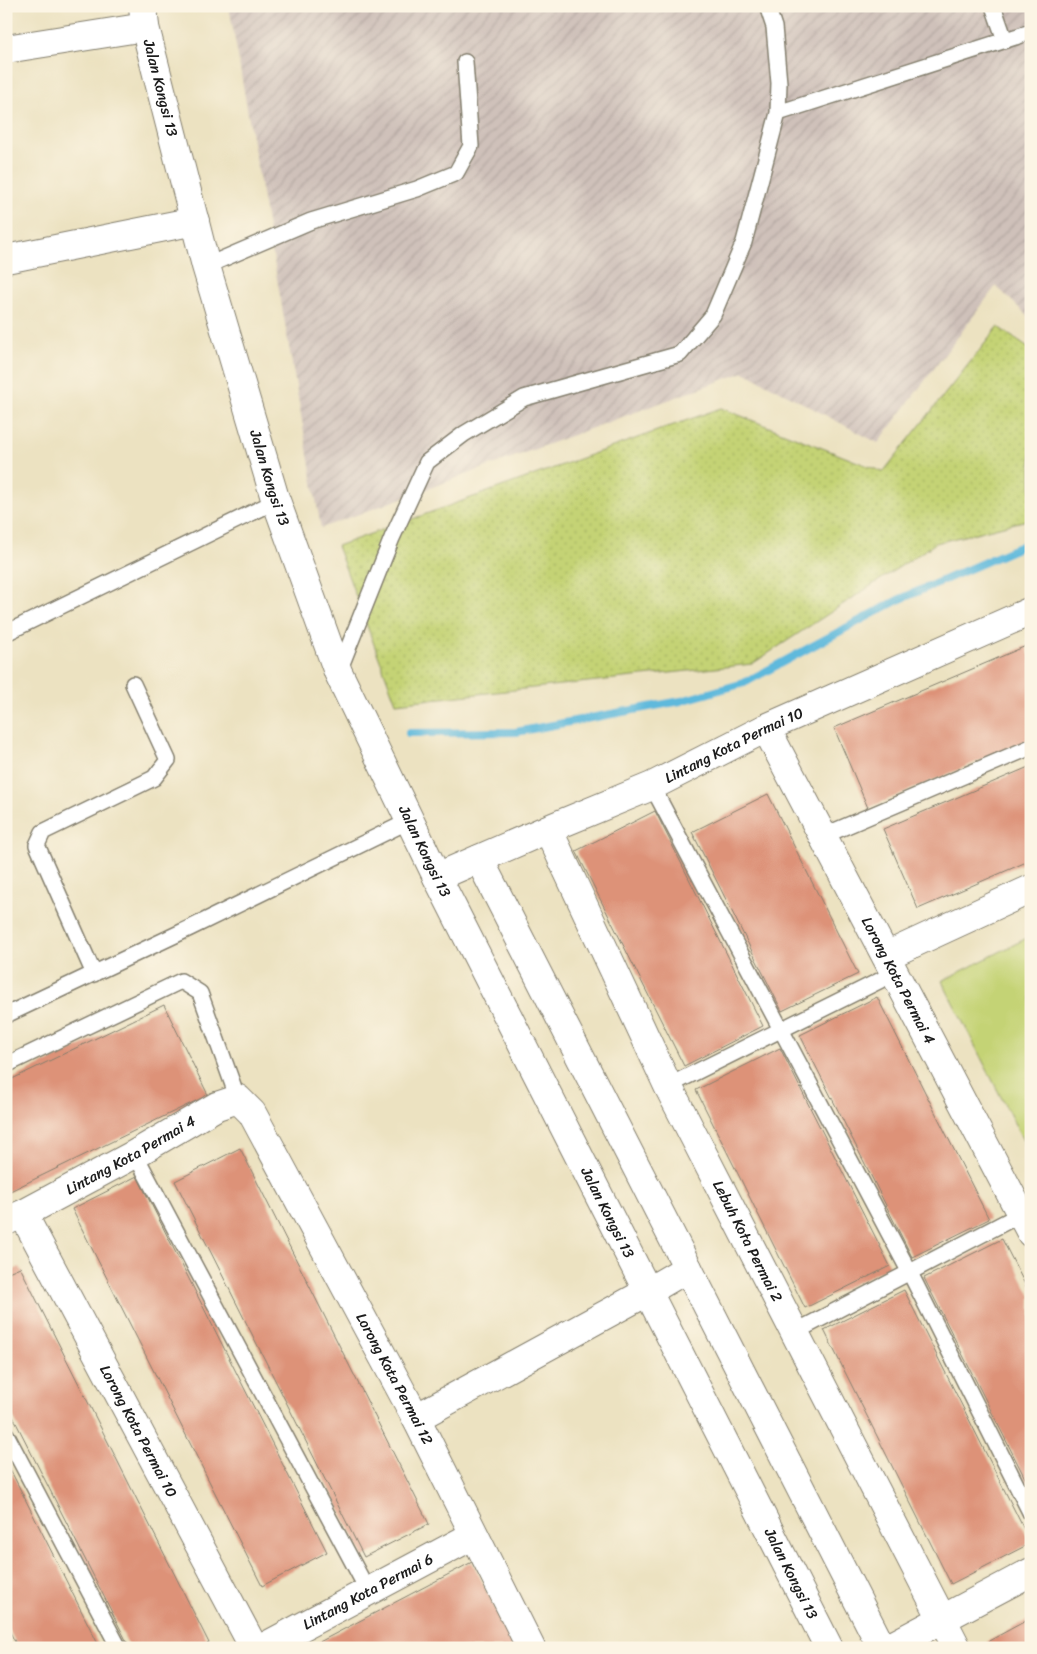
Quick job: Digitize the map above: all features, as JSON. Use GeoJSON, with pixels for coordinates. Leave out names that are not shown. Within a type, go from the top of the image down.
{"type":"FeatureCollection","features":[{"type":"Feature","properties":{"kind":"street"},"geometry":{"type":"LineString","coordinates":[[6,49],[144,17]]}},
{"type":"Feature","properties":{"kind":"street","name":"Jalan Kongsi 13"},"geometry":{"type":"LineString","coordinates":[[144,17],[206,266],[276,501],[338,672],[437,877],[829,1648]]}},
{"type":"Feature","properties":{"kind":"street"},"geometry":{"type":"LineString","coordinates":[[6,259],[195,221]]}},
{"type":"Feature","properties":{"kind":"street","name":"Lintang Kota Permai 10"},"geometry":{"type":"LineString","coordinates":[[437,877],[652,786],[766,728],[1029,618]]}},
{"type":"Feature","properties":{"kind":"street","name":"Lorong Kota Permai 4"},"geometry":{"type":"LineString","coordinates":[[766,728],[1026,1223]]}},
{"type":"Feature","properties":{"kind":"street","name":"Lebuh Kota Permai 2"},"geometry":{"type":"LineString","coordinates":[[548,829],[668,1086],[957,1648]]}},
{"type":"Feature","properties":{"kind":"street"},"geometry":{"type":"LineString","coordinates":[[479,859],[882,1648]]}},
{"type":"Feature","properties":{"kind":"street"},"geometry":{"type":"LineString","coordinates":[[890,965],[1031,889]]}},
{"type":"Feature","properties":{"kind":"street","name":"Lintang Kota Permai 4"},"geometry":{"type":"LineString","coordinates":[[14,1218],[135,1154],[217,1106],[245,1106]]}},
{"type":"Feature","properties":{"kind":"street","name":"Lorong Kota Permai 12"},"geometry":{"type":"LineString","coordinates":[[245,1106],[416,1418],[528,1647]]}},
{"type":"Feature","properties":{"kind":"street","name":"Lorong Kota Permai 10"},"geometry":{"type":"LineString","coordinates":[[14,1218],[254,1648]]}},
{"type":"Feature","properties":{"kind":"street"},"geometry":{"type":"LineString","coordinates":[[416,1418],[688,1268]]}},
{"type":"Feature","properties":{"kind":"street","name":"Lintang Kota Permai 6"},"geometry":{"type":"LineString","coordinates":[[262,1648],[474,1535]]}},
{"type":"Feature","properties":{"kind":"street"},"geometry":{"type":"LineString","coordinates":[[888,1648],[1031,1572]]}},
{"type":"Feature","properties":{"kind":"lane"},"geometry":{"type":"LineString","coordinates":[[338,672],[392,538],[427,462],[464,434],[524,398],[680,354],[713,315],[744,242],[778,113],[779,83],[774,27],[768,6]]}},
{"type":"Feature","properties":{"kind":"lane"},"geometry":{"type":"LineString","coordinates":[[993,6],[1006,40]]}},
{"type":"Feature","properties":{"kind":"lane"},"geometry":{"type":"LineString","coordinates":[[778,113],[1031,32]]}},
{"type":"Feature","properties":{"kind":"lane"},"geometry":{"type":"LineString","coordinates":[[206,266],[311,221],[417,189],[456,173],[471,146],[465,62]]}},
{"type":"Feature","properties":{"kind":"lane"},"geometry":{"type":"LineString","coordinates":[[6,633],[276,501]]}},
{"type":"Feature","properties":{"kind":"lane"},"geometry":{"type":"LineString","coordinates":[[94,974],[37,846],[43,832],[154,778],[168,760],[133,684]]}},
{"type":"Feature","properties":{"kind":"lane"},"geometry":{"type":"LineString","coordinates":[[823,836],[1031,747]]}},
{"type":"Feature","properties":{"kind":"lane"},"geometry":{"type":"LineString","coordinates":[[652,786],[909,1272],[1031,1514]]}},
{"type":"Feature","properties":{"kind":"lane"},"geometry":{"type":"LineString","coordinates":[[6,1015],[409,821]]}},
{"type":"Feature","properties":{"kind":"lane"},"geometry":{"type":"LineString","coordinates":[[668,1086],[782,1030],[890,965]]}},
{"type":"Feature","properties":{"kind":"lane"},"geometry":{"type":"LineString","coordinates":[[6,1065],[181,981],[200,994],[245,1106]]}},
{"type":"Feature","properties":{"kind":"lane"},"geometry":{"type":"LineString","coordinates":[[135,1154],[368,1591]]}},
{"type":"Feature","properties":{"kind":"lane"},"geometry":{"type":"LineString","coordinates":[[795,1332],[909,1272],[1026,1223]]}},
{"type":"Feature","properties":{"kind":"lane"},"geometry":{"type":"LineString","coordinates":[[6,1434],[118,1648]]}},
{"type":"Feature","properties":{"kind":"shaded area"},"geometry":{"type":"Polygon","coordinates":[[[229,6],[1031,6],[1031,319],[996,286],[878,443],[744,372],[321,528],[229,6]]]}},
{"type":"Feature","properties":{"kind":"green space"},"geometry":{"type":"Polygon","coordinates":[[[998,327],[1031,350],[1031,519],[936,543],[752,664],[396,703],[337,546],[721,408],[883,472],[998,327]]]}},
{"type":"Feature","properties":{"kind":"green space"},"geometry":{"type":"Polygon","coordinates":[[[1031,936],[1031,1156],[942,981],[1031,936]]]}},
{"type":"Feature","properties":{"kind":"building"},"geometry":{"type":"Polygon","coordinates":[[[1026,646],[1031,658],[1031,739],[868,808],[834,728],[1026,646]]]}},
{"type":"Feature","properties":{"kind":"building"},"geometry":{"type":"Polygon","coordinates":[[[1031,766],[1031,860],[918,909],[883,829],[1031,766]]]}},
{"type":"Feature","properties":{"kind":"building"},"geometry":{"type":"Polygon","coordinates":[[[768,794],[858,974],[782,1011],[692,832],[768,794]]]}},
{"type":"Feature","properties":{"kind":"building"},"geometry":{"type":"Polygon","coordinates":[[[655,811],[763,1026],[684,1066],[576,851],[655,811]]]}},
{"type":"Feature","properties":{"kind":"building"},"geometry":{"type":"Polygon","coordinates":[[[877,997],[989,1219],[912,1257],[800,1035],[877,997]]]}},
{"type":"Feature","properties":{"kind":"building"},"geometry":{"type":"Polygon","coordinates":[[[164,1005],[208,1095],[6,1193],[6,1082],[164,1005]]]}},
{"type":"Feature","properties":{"kind":"building"},"geometry":{"type":"Polygon","coordinates":[[[780,1048],[890,1266],[805,1308],[696,1090],[780,1048]]]}},
{"type":"Feature","properties":{"kind":"building"},"geometry":{"type":"Polygon","coordinates":[[[240,1148],[429,1524],[364,1557],[175,1181],[240,1148]]]}},
{"type":"Feature","properties":{"kind":"building"},"geometry":{"type":"Polygon","coordinates":[[[137,1176],[327,1552],[262,1586],[72,1209],[137,1176]]]}},
{"type":"Feature","properties":{"kind":"building"},"geometry":{"type":"Polygon","coordinates":[[[1002,1239],[1031,1296],[1031,1490],[924,1278],[1002,1239]]]}},
{"type":"Feature","properties":{"kind":"building"},"geometry":{"type":"Polygon","coordinates":[[[20,1267],[209,1643],[199,1648],[130,1648],[6,1403],[6,1273],[20,1267]]]}},
{"type":"Feature","properties":{"kind":"building"},"geometry":{"type":"Polygon","coordinates":[[[904,1290],[1031,1543],[951,1584],[824,1330],[904,1290]]]}},
{"type":"Feature","properties":{"kind":"building"},"geometry":{"type":"Polygon","coordinates":[[[6,1461],[100,1648],[18,1648],[6,1624],[6,1461]]]}},
{"type":"Feature","properties":{"kind":"building"},"geometry":{"type":"Polygon","coordinates":[[[472,1562],[515,1646],[512,1648],[308,1648],[472,1562]]]}},
{"type":"Feature","properties":{"kind":"building"},"geometry":{"type":"Polygon","coordinates":[[[1031,1618],[1031,1648],[990,1648],[987,1642],[1031,1618]]]}},
{"type":"Feature","properties":{"kind":"waterway"},"geometry":{"type":"LineString","coordinates":[[409,733],[516,732],[681,701],[744,683],[898,600],[1031,542]]}}]}
